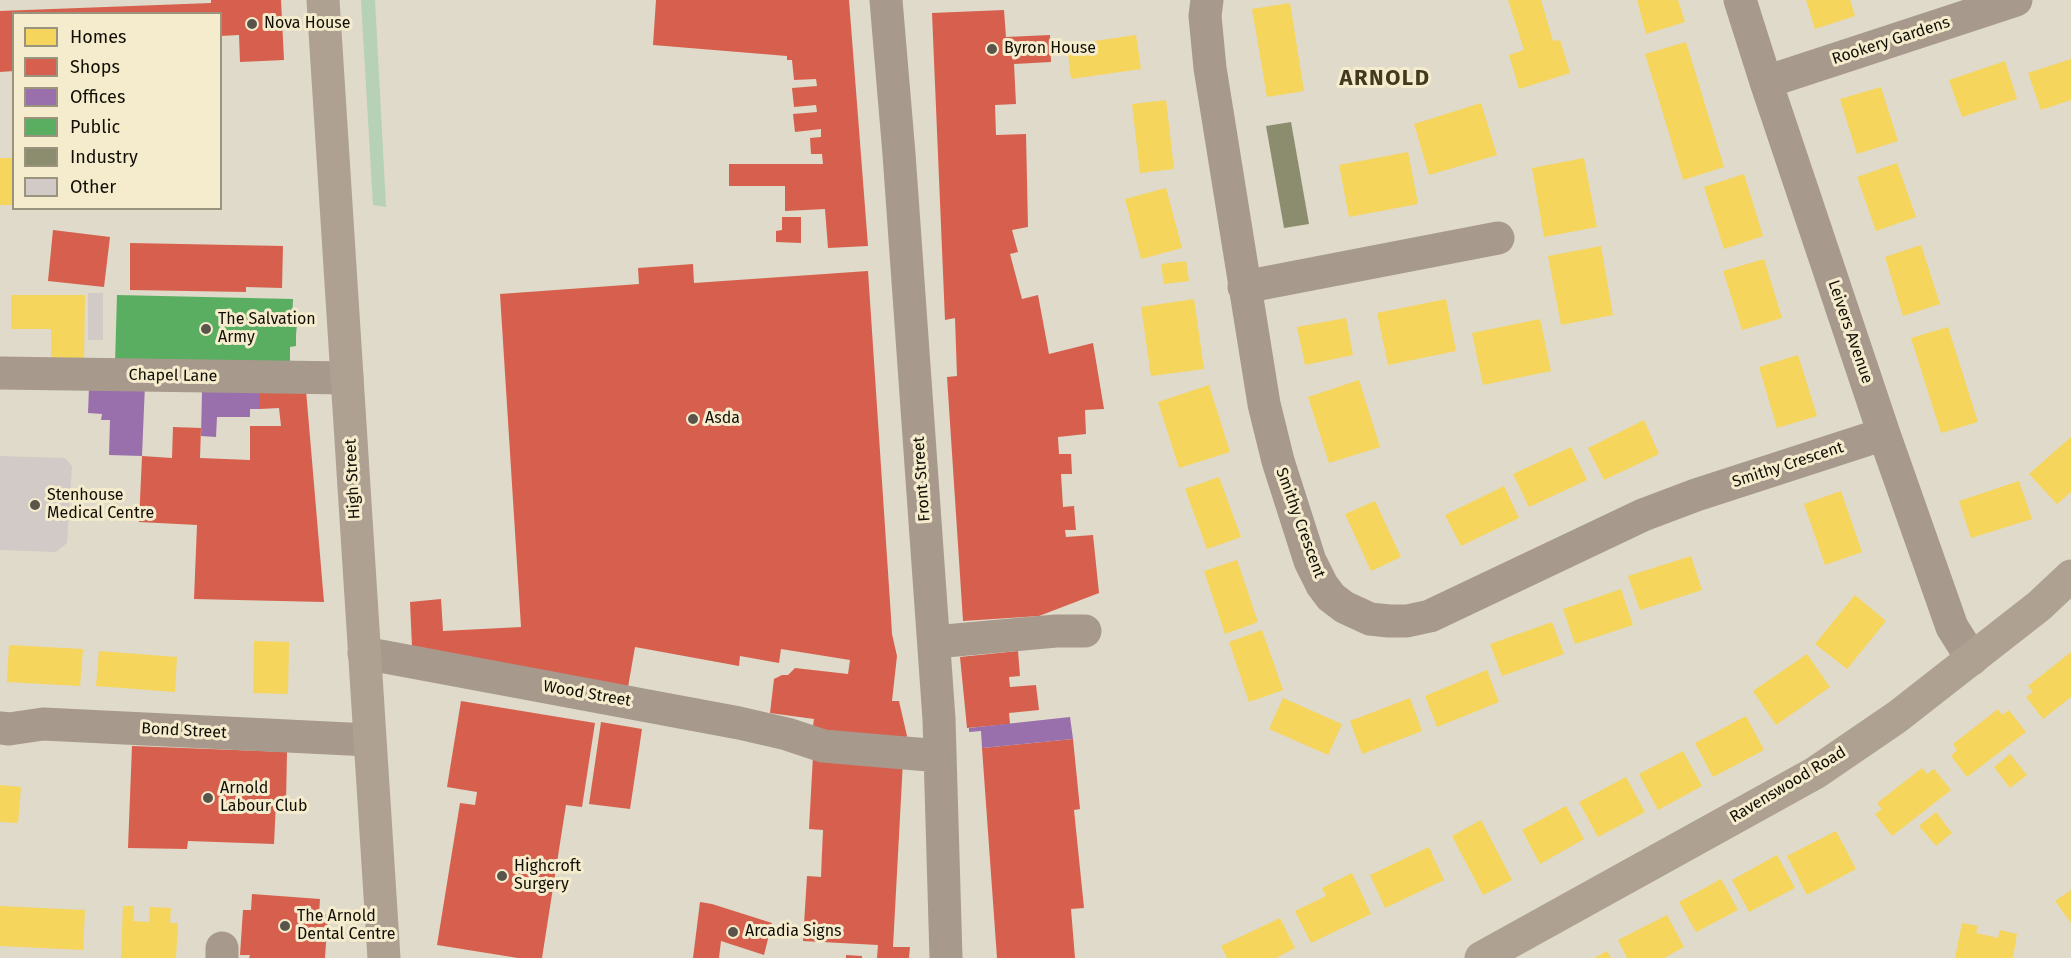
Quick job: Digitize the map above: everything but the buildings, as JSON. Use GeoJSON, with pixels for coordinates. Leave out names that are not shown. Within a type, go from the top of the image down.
{"type":"FeatureCollection","features":[{"type":"Feature","properties":{"kind":"street","name":"High Street"},"geometry":{"type":"LineString","coordinates":[[323,0],[384,958]]}},
{"type":"Feature","properties":{"kind":"street","name":"Front Street"},"geometry":{"type":"LineString","coordinates":[[886,0],[934,642],[946,958]]}},
{"type":"Feature","properties":{"kind":"street","name":"Smithy Crescent"},"geometry":{"type":"LineString","coordinates":[[1208,0],[1205,16],[1210,68],[1244,286],[1269,427],[1310,561],[1322,585],[1331,597],[1344,607],[1370,619],[1407,621],[1430,616],[1642,515],[1696,495],[1884,434]]}},
{"type":"Feature","properties":{"kind":"street","name":"Leivers Avenue"},"geometry":{"type":"LineString","coordinates":[[1740,0],[1884,434],[1952,627],[1972,659]]}},
{"type":"Feature","properties":{"kind":"street","name":"Rookery Gardens"},"geometry":{"type":"LineString","coordinates":[[1766,82],[2016,0]]}},
{"type":"Feature","properties":{"kind":"street"},"geometry":{"type":"LineString","coordinates":[[1244,286],[1498,238]]}},
{"type":"Feature","properties":{"kind":"street","name":"Chapel Lane"},"geometry":{"type":"LineString","coordinates":[[0,373],[347,378]]}},
{"type":"Feature","properties":{"kind":"street","name":"Ravenswood Road"},"geometry":{"type":"LineString","coordinates":[[1481,958],[1815,773],[1897,717],[2039,606],[2071,576]]}},
{"type":"Feature","properties":{"kind":"street"},"geometry":{"type":"LineString","coordinates":[[934,642],[1056,631],[1084,631]]}},
{"type":"Feature","properties":{"kind":"street","name":"Wood Street"},"geometry":{"type":"LineString","coordinates":[[364,653],[740,723],[823,746],[940,756]]}},
{"type":"Feature","properties":{"kind":"street","name":"Bond Street"},"geometry":{"type":"LineString","coordinates":[[0,728],[9,729],[43,724],[369,740]]}},
{"type":"Feature","properties":{"kind":"green space"},"geometry":{"type":"Polygon","coordinates":[[[361,0],[375,0],[386,207],[373,205],[361,0]]]}},
{"type":"Feature","properties":{"kind":"place","name":"Nova House"},"geometry":{"type":"Point","coordinates":[252,24]}},
{"type":"Feature","properties":{"kind":"place","name":"Byron House"},"geometry":{"type":"Point","coordinates":[992,49]}},
{"type":"Feature","properties":{"kind":"place","name":"The Salvation Army"},"geometry":{"type":"Point","coordinates":[206,329]}},
{"type":"Feature","properties":{"kind":"place","name":"Asda"},"geometry":{"type":"Point","coordinates":[693,419]}},
{"type":"Feature","properties":{"kind":"place","name":"Stenhouse Medical Centre"},"geometry":{"type":"Point","coordinates":[35,505]}},
{"type":"Feature","properties":{"kind":"place","name":"Arnold Labour Club"},"geometry":{"type":"Point","coordinates":[208,798]}},
{"type":"Feature","properties":{"kind":"place","name":"Highcroft Surgery"},"geometry":{"type":"Point","coordinates":[502,876]}},
{"type":"Feature","properties":{"kind":"place","name":"The Arnold Dental Centre"},"geometry":{"type":"Point","coordinates":[285,926]}},
{"type":"Feature","properties":{"kind":"place","name":"Arcadia Signs"},"geometry":{"type":"Point","coordinates":[733,932]}},
{"type":"Feature","properties":{"kind":"district","name":"ARNOLD"},"geometry":{"type":"Point","coordinates":[1385,79]}}]}
